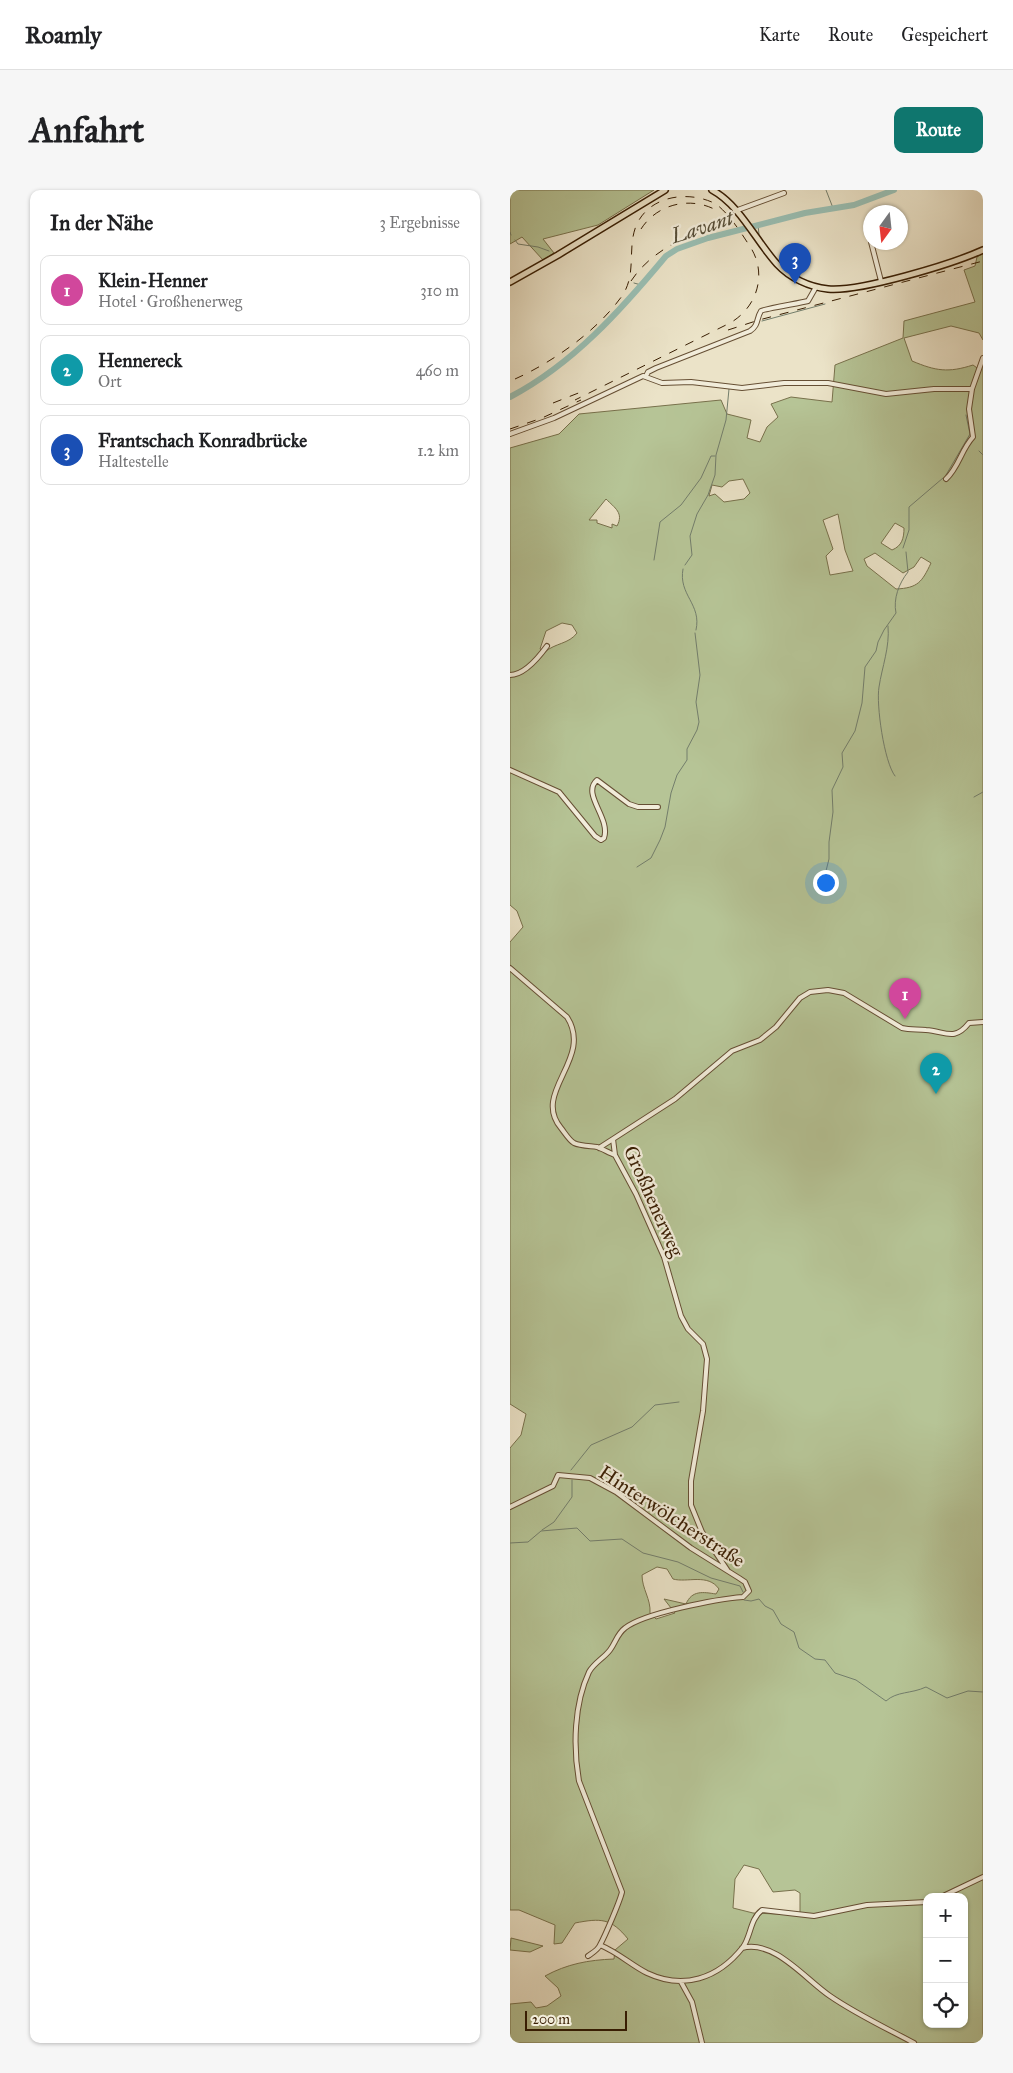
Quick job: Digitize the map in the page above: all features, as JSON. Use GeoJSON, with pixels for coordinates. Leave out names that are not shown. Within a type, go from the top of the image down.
{"type":"FeatureCollection","features":[{"type":"Feature","properties":{"kind":"main road"},"geometry":{"type":"LineString","coordinates":[[510,282],[665,190]]}},
{"type":"Feature","properties":{"kind":"main road"},"geometry":{"type":"LineString","coordinates":[[712,190],[722,197],[735,211],[784,271],[816,286],[846,288],[881,281],[955,262],[983,250]]}},
{"type":"Feature","properties":{"kind":"street"},"geometry":{"type":"LineString","coordinates":[[735,211],[784,193]]}},
{"type":"Feature","properties":{"kind":"street"},"geometry":{"type":"LineString","coordinates":[[873,250],[881,281]]}},
{"type":"Feature","properties":{"kind":"street"},"geometry":{"type":"LineString","coordinates":[[646,376],[648,372],[656,368],[750,331],[756,326],[761,311],[765,308],[782,308],[808,301],[816,286]]}},
{"type":"Feature","properties":{"kind":"street"},"geometry":{"type":"LineString","coordinates":[[946,479],[960,460],[963,450],[973,436],[969,409],[972,389],[983,358]]}},
{"type":"Feature","properties":{"kind":"street"},"geometry":{"type":"LineString","coordinates":[[510,434],[554,418],[640,377],[646,376],[662,383],[691,382],[742,388],[784,383],[828,383],[886,394],[934,389],[972,389]]}},
{"type":"Feature","properties":{"kind":"street"},"geometry":{"type":"LineString","coordinates":[[510,676],[516,675],[540,657],[547,646]]}},
{"type":"Feature","properties":{"kind":"street"},"geometry":{"type":"LineString","coordinates":[[510,770],[559,792],[599,839],[604,838],[606,833],[601,811],[591,792],[592,784],[597,780],[629,804],[638,807],[658,807]]}},
{"type":"Feature","properties":{"kind":"street"},"geometry":{"type":"LineString","coordinates":[[510,968],[567,1017],[573,1027],[575,1042],[569,1063],[556,1090],[552,1115],[574,1143],[599,1148],[615,1155]]}},
{"type":"Feature","properties":{"kind":"street","name":"Großhenerweg"},"geometry":{"type":"LineString","coordinates":[[728,1571],[702,1532],[691,1505],[691,1481],[703,1411],[707,1358],[703,1344],[688,1329],[681,1316],[664,1257],[636,1194],[615,1155],[614,1139],[675,1099],[732,1051],[760,1040],[776,1027],[800,998],[810,992],[828,990],[844,993],[902,1028],[952,1035],[962,1032],[969,1023],[983,1022]]}},
{"type":"Feature","properties":{"kind":"street"},"geometry":{"type":"LineString","coordinates":[[599,1148],[614,1139]]}},
{"type":"Feature","properties":{"kind":"street","name":"Hinterwölcherstraße"},"geometry":{"type":"LineString","coordinates":[[510,1507],[553,1486],[558,1475],[590,1478],[616,1492],[691,1548],[745,1582],[749,1591],[743,1597],[719,1599],[637,1620],[619,1633],[610,1650],[590,1670],[585,1685],[575,1736],[579,1781],[622,1892],[620,1903],[613,1912],[600,1945],[588,1956]]}},
{"type":"Feature","properties":{"kind":"street"},"geometry":{"type":"LineString","coordinates":[[949,1893],[983,1877]]}},
{"type":"Feature","properties":{"kind":"street"},"geometry":{"type":"LineString","coordinates":[[600,1945],[619,1953],[646,1972],[681,1982],[702,1979],[724,1966],[742,1948],[756,1914],[762,1910],[814,1916],[867,1906],[923,1902]]}},
{"type":"Feature","properties":{"kind":"street"},"geometry":{"type":"LineString","coordinates":[[742,1948],[755,1946],[768,1950],[796,1967],[830,1996],[914,2043]]}},
{"type":"Feature","properties":{"kind":"street"},"geometry":{"type":"LineString","coordinates":[[681,1982],[692,2002],[702,2043]]}},
{"type":"Feature","properties":{"kind":"green space"},"geometry":{"type":"Polygon","coordinates":[[[510,190],[654,190],[598,225],[543,239],[554,253],[543,260],[522,237],[510,244],[510,190]]]}},
{"type":"Feature","properties":{"kind":"green space"},"geometry":{"type":"Polygon","coordinates":[[[983,253],[983,340],[979,333],[951,326],[904,338],[912,361],[928,367],[949,370],[973,365],[980,370],[983,362],[983,2043],[510,2043],[510,2004],[531,2002],[536,2008],[547,2006],[561,1996],[558,1988],[545,1976],[561,1968],[578,1963],[614,1959],[615,1950],[628,1939],[611,1923],[592,1920],[575,1923],[562,1943],[554,1944],[555,1925],[519,1910],[510,1910],[510,1448],[521,1435],[526,1414],[510,1404],[510,942],[523,927],[517,911],[510,905],[510,448],[559,434],[579,414],[721,400],[727,414],[751,420],[747,438],[760,442],[767,427],[778,417],[771,404],[791,397],[832,402],[835,365],[903,338],[904,321],[975,302],[964,270],[975,266],[977,257],[983,253]],[[743,479],[729,481],[722,487],[712,485],[709,496],[715,494],[724,502],[744,499],[750,493],[743,479]],[[606,499],[589,520],[597,520],[597,523],[612,528],[612,524],[617,526],[620,518],[615,508],[606,499]],[[838,514],[823,520],[833,549],[826,556],[830,575],[853,571],[845,550],[838,514]],[[895,523],[881,543],[892,550],[902,541],[904,528],[895,523]],[[875,553],[864,559],[867,566],[896,589],[918,583],[925,575],[931,563],[921,557],[914,567],[903,573],[875,553]],[[562,623],[546,631],[540,649],[545,652],[574,637],[577,633],[572,625],[562,623]],[[657,1567],[642,1575],[650,1613],[656,1619],[675,1613],[664,1599],[686,1604],[688,1599],[695,1594],[716,1594],[719,1589],[709,1581],[673,1579],[667,1569],[657,1567]],[[744,1865],[735,1879],[733,1908],[753,1913],[800,1915],[800,1893],[795,1890],[773,1892],[759,1869],[744,1865]]]}},
{"type":"Feature","properties":{"kind":"green space"},"geometry":{"type":"Polygon","coordinates":[[[511,1938],[543,1946],[530,1952],[510,1950],[511,1938]]]}},
{"type":"Feature","properties":{"kind":"waterway"},"geometry":{"type":"LineString","coordinates":[[826,190],[833,208]]}},
{"type":"Feature","properties":{"kind":"waterway","name":"Lavant"},"geometry":{"type":"LineString","coordinates":[[510,397],[555,369],[575,352],[613,316],[666,256],[677,249],[708,238],[805,213],[854,205],[894,190]]}},
{"type":"Feature","properties":{"kind":"waterway"},"geometry":{"type":"LineString","coordinates":[[758,225],[759,234]]}},
{"type":"Feature","properties":{"kind":"waterway"},"geometry":{"type":"LineString","coordinates":[[515,240],[518,244],[549,251]]}},
{"type":"Feature","properties":{"kind":"waterway","name":"Lavant"},"geometry":{"type":"LineString","coordinates":[[634,283],[641,285]]}},
{"type":"Feature","properties":{"kind":"waterway"},"geometry":{"type":"LineString","coordinates":[[762,321],[825,304]]}},
{"type":"Feature","properties":{"kind":"waterway"},"geometry":{"type":"LineString","coordinates":[[685,565],[692,555],[690,536],[697,514],[708,495],[715,475],[716,455],[726,420],[729,389]]}},
{"type":"Feature","properties":{"kind":"waterway"},"geometry":{"type":"LineString","coordinates":[[946,475],[970,434],[966,415]]}},
{"type":"Feature","properties":{"kind":"waterway"},"geometry":{"type":"LineString","coordinates":[[979,451],[983,455]]}},
{"type":"Feature","properties":{"kind":"waterway"},"geometry":{"type":"LineString","coordinates":[[654,560],[660,522],[681,505],[701,478],[711,456],[715,456]]}},
{"type":"Feature","properties":{"kind":"waterway"},"geometry":{"type":"LineString","coordinates":[[903,548],[909,530],[909,507],[943,478]]}},
{"type":"Feature","properties":{"kind":"waterway"},"geometry":{"type":"LineString","coordinates":[[826,871],[829,859],[833,812],[832,790],[843,767],[842,753],[855,731],[862,703],[865,667],[876,651],[884,630],[896,613],[895,602],[898,591],[908,572],[906,552]]}},
{"type":"Feature","properties":{"kind":"waterway"},"geometry":{"type":"LineString","coordinates":[[683,569],[682,578],[686,593],[696,613],[696,630]]}},
{"type":"Feature","properties":{"kind":"waterway"},"geometry":{"type":"LineString","coordinates":[[888,626],[887,649],[878,695],[884,746],[887,759],[895,776]]}},
{"type":"Feature","properties":{"kind":"waterway"},"geometry":{"type":"LineString","coordinates":[[637,867],[651,858],[660,840],[665,827],[671,793],[677,775],[687,760],[687,749],[699,722],[696,702],[700,675],[695,633]]}},
{"type":"Feature","properties":{"kind":"waterway"},"geometry":{"type":"LineString","coordinates":[[974,797],[983,792]]}},
{"type":"Feature","properties":{"kind":"waterway"},"geometry":{"type":"LineString","coordinates":[[571,1470],[591,1445],[632,1427],[655,1405],[679,1402]]}},
{"type":"Feature","properties":{"kind":"waterway"},"geometry":{"type":"LineString","coordinates":[[542,1530],[554,1522],[572,1497],[572,1480]]}},
{"type":"Feature","properties":{"kind":"waterway"},"geometry":{"type":"LineString","coordinates":[[510,1543],[528,1542],[541,1531],[577,1528],[590,1541],[622,1539],[643,1553],[678,1562],[711,1578],[740,1586],[743,1592]]}},
{"type":"Feature","properties":{"kind":"waterway"},"geometry":{"type":"LineString","coordinates":[[744,1600],[759,1599],[765,1606],[773,1610],[781,1624],[794,1632],[799,1648],[815,1659],[825,1660],[835,1673],[856,1680],[886,1701],[900,1694],[926,1687],[947,1698],[968,1691],[983,1692]]}},
{"type":"Feature","properties":{"kind":"railway"},"geometry":{"type":"LineString","coordinates":[[515,379],[544,364],[573,344],[612,309],[627,288],[631,270],[633,235],[636,226],[650,208],[671,198],[682,197],[694,197],[716,204],[734,223],[755,255],[759,277],[757,288],[747,308],[730,323],[575,400]]}},
{"type":"Feature","properties":{"kind":"railway"},"geometry":{"type":"LineString","coordinates":[[641,229],[656,214],[665,208],[675,205],[685,203],[696,204],[716,210]]}},
{"type":"Feature","properties":{"kind":"railway"},"geometry":{"type":"LineString","coordinates":[[631,281],[661,251],[723,220]]}},
{"type":"Feature","properties":{"kind":"railway"},"geometry":{"type":"LineString","coordinates":[[728,330],[759,320],[983,261]]}},
{"type":"Feature","properties":{"kind":"railway"},"geometry":{"type":"LineString","coordinates":[[553,403],[581,392]]}},
{"type":"Feature","properties":{"kind":"railway"},"geometry":{"type":"LineString","coordinates":[[510,429],[542,418],[581,400]]}},
{"type":"Feature","properties":{"kind":"place","name":"Frantschach Konradbrücke"},"geometry":{"type":"Point","coordinates":[795,284]}},
{"type":"Feature","properties":{"kind":"place","name":"Klein-Henner"},"geometry":{"type":"Point","coordinates":[905,1019]}},
{"type":"Feature","properties":{"kind":"place","name":"Hennereck"},"geometry":{"type":"Point","coordinates":[936,1094]}}]}
